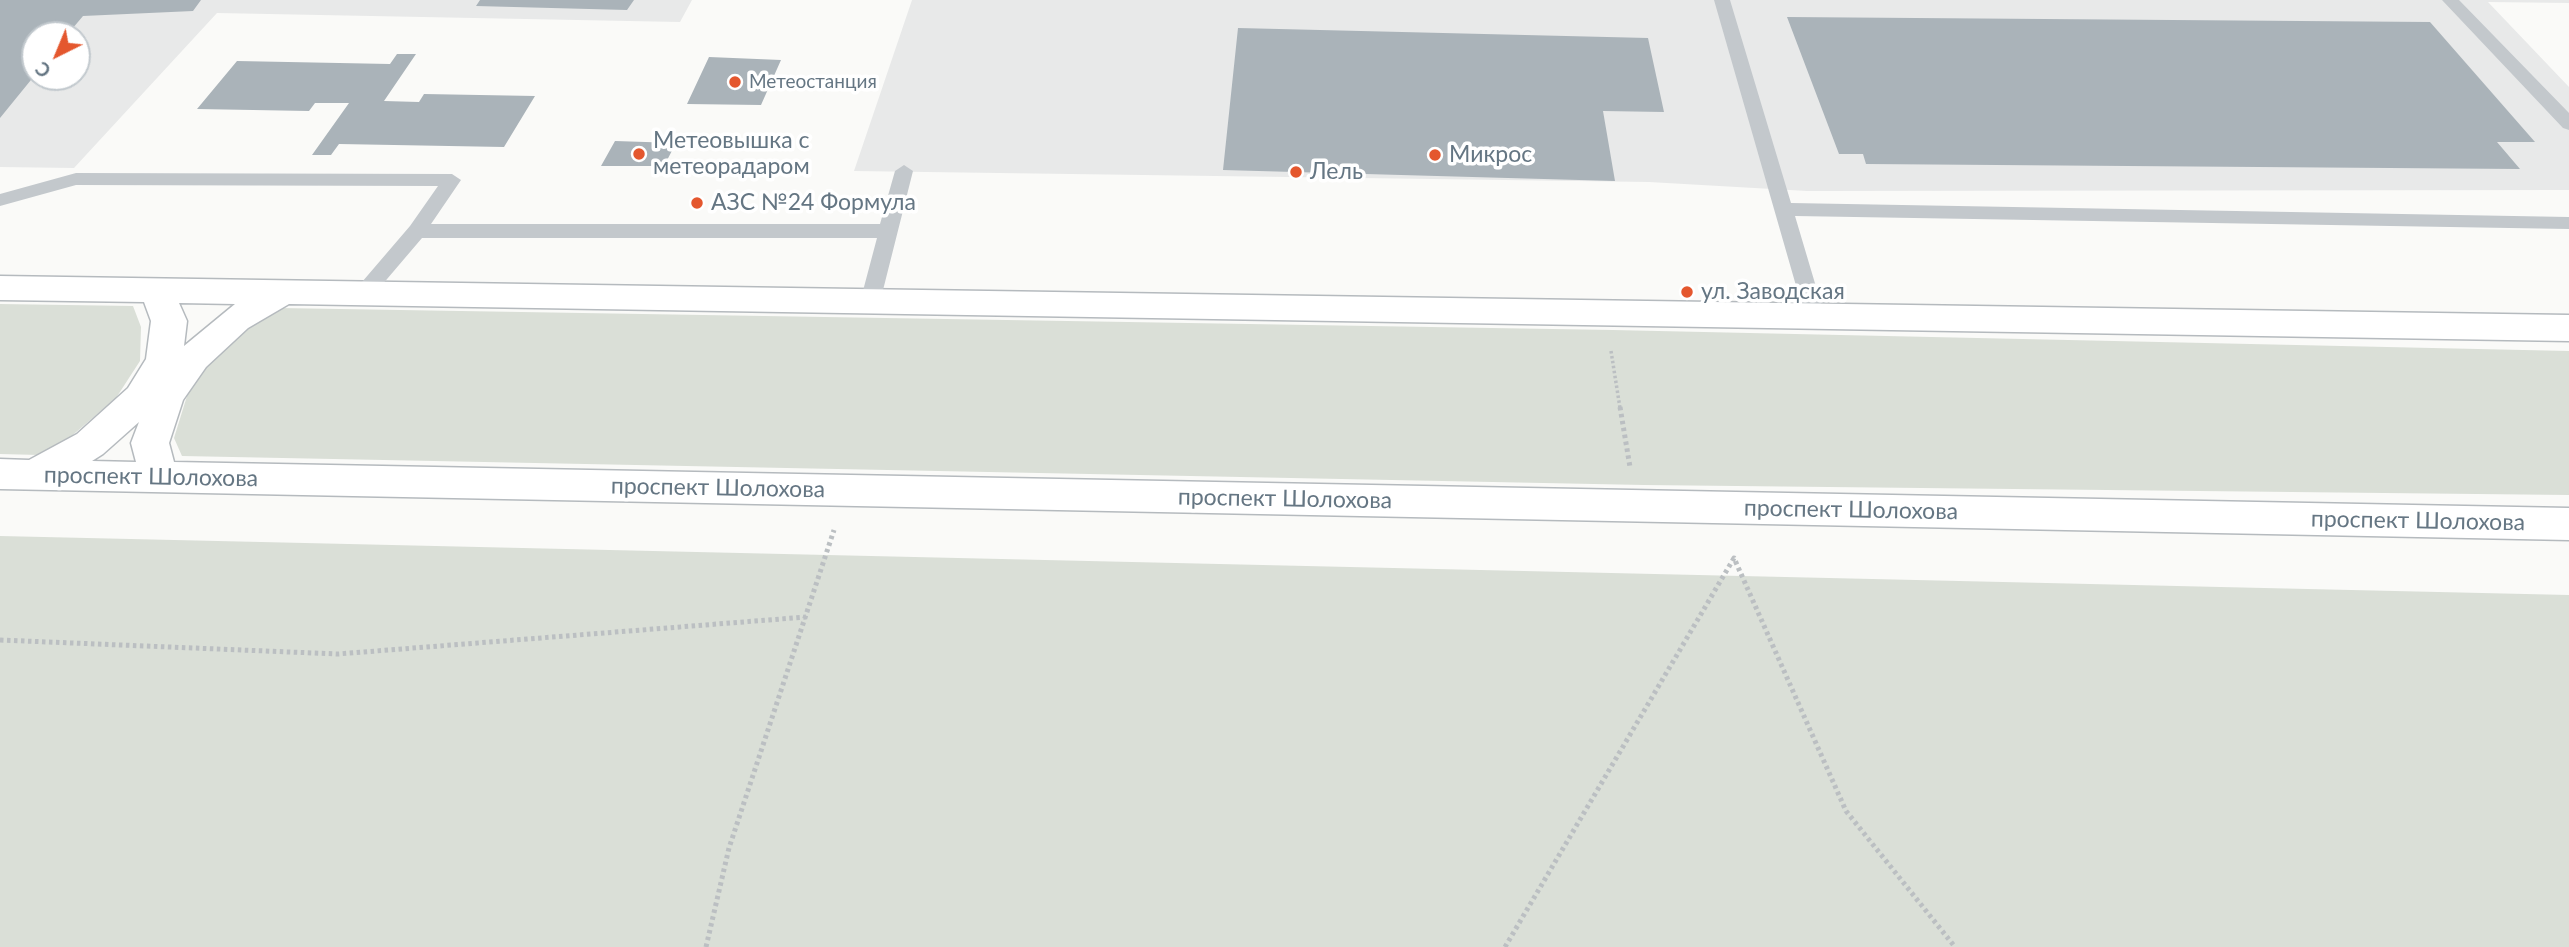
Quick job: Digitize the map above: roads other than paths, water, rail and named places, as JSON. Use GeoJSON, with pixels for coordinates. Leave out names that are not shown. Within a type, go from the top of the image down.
{"type":"FeatureCollection","features":[{"type":"Feature","properties":{"kind":"main road"},"geometry":{"type":"LineString","coordinates":[[0,288],[2569,328]]}},
{"type":"Feature","properties":{"kind":"main road"},"geometry":{"type":"LineString","coordinates":[[18,474],[90,444],[141,398],[164,360],[169,321],[157,290]]}},
{"type":"Feature","properties":{"kind":"main road"},"geometry":{"type":"LineString","coordinates":[[159,477],[150,443],[166,397],[192,358],[236,319],[282,293]]}},
{"type":"Feature","properties":{"kind":"main road","name":"проспект Шолохова"},"geometry":{"type":"LineString","coordinates":[[18,474],[2569,524]]}},
{"type":"Feature","properties":{"kind":"lane"},"geometry":{"type":"LineString","coordinates":[[1722,0],[1815,317]]}},
{"type":"Feature","properties":{"kind":"lane"},"geometry":{"type":"LineString","coordinates":[[2450,0],[2569,124]]}},
{"type":"Feature","properties":{"kind":"lane"},"geometry":{"type":"LineString","coordinates":[[870,302],[904,171]]}},
{"type":"Feature","properties":{"kind":"lane"},"geometry":{"type":"LineString","coordinates":[[0,200],[76,179],[452,180],[417,231],[363,294]]}},
{"type":"Feature","properties":{"kind":"lane"},"geometry":{"type":"LineString","coordinates":[[1783,209],[2569,223]]}},
{"type":"Feature","properties":{"kind":"lane"},"geometry":{"type":"LineString","coordinates":[[417,231],[888,232]]}},
{"type":"Feature","properties":{"kind":"place","name":"Метеостанция"},"geometry":{"type":"Point","coordinates":[735,82]}},
{"type":"Feature","properties":{"kind":"place","name":"Метеовышка с метеорадаром"},"geometry":{"type":"Point","coordinates":[639,154]}},
{"type":"Feature","properties":{"kind":"place","name":"Микрос"},"geometry":{"type":"Point","coordinates":[1435,155]}},
{"type":"Feature","properties":{"kind":"place","name":"Лель"},"geometry":{"type":"Point","coordinates":[1296,172]}},
{"type":"Feature","properties":{"kind":"place","name":"АЗС №24 Формула"},"geometry":{"type":"Point","coordinates":[697,203]}},
{"type":"Feature","properties":{"kind":"place","name":"ул. Заводская"},"geometry":{"type":"Point","coordinates":[1687,292]}}]}
